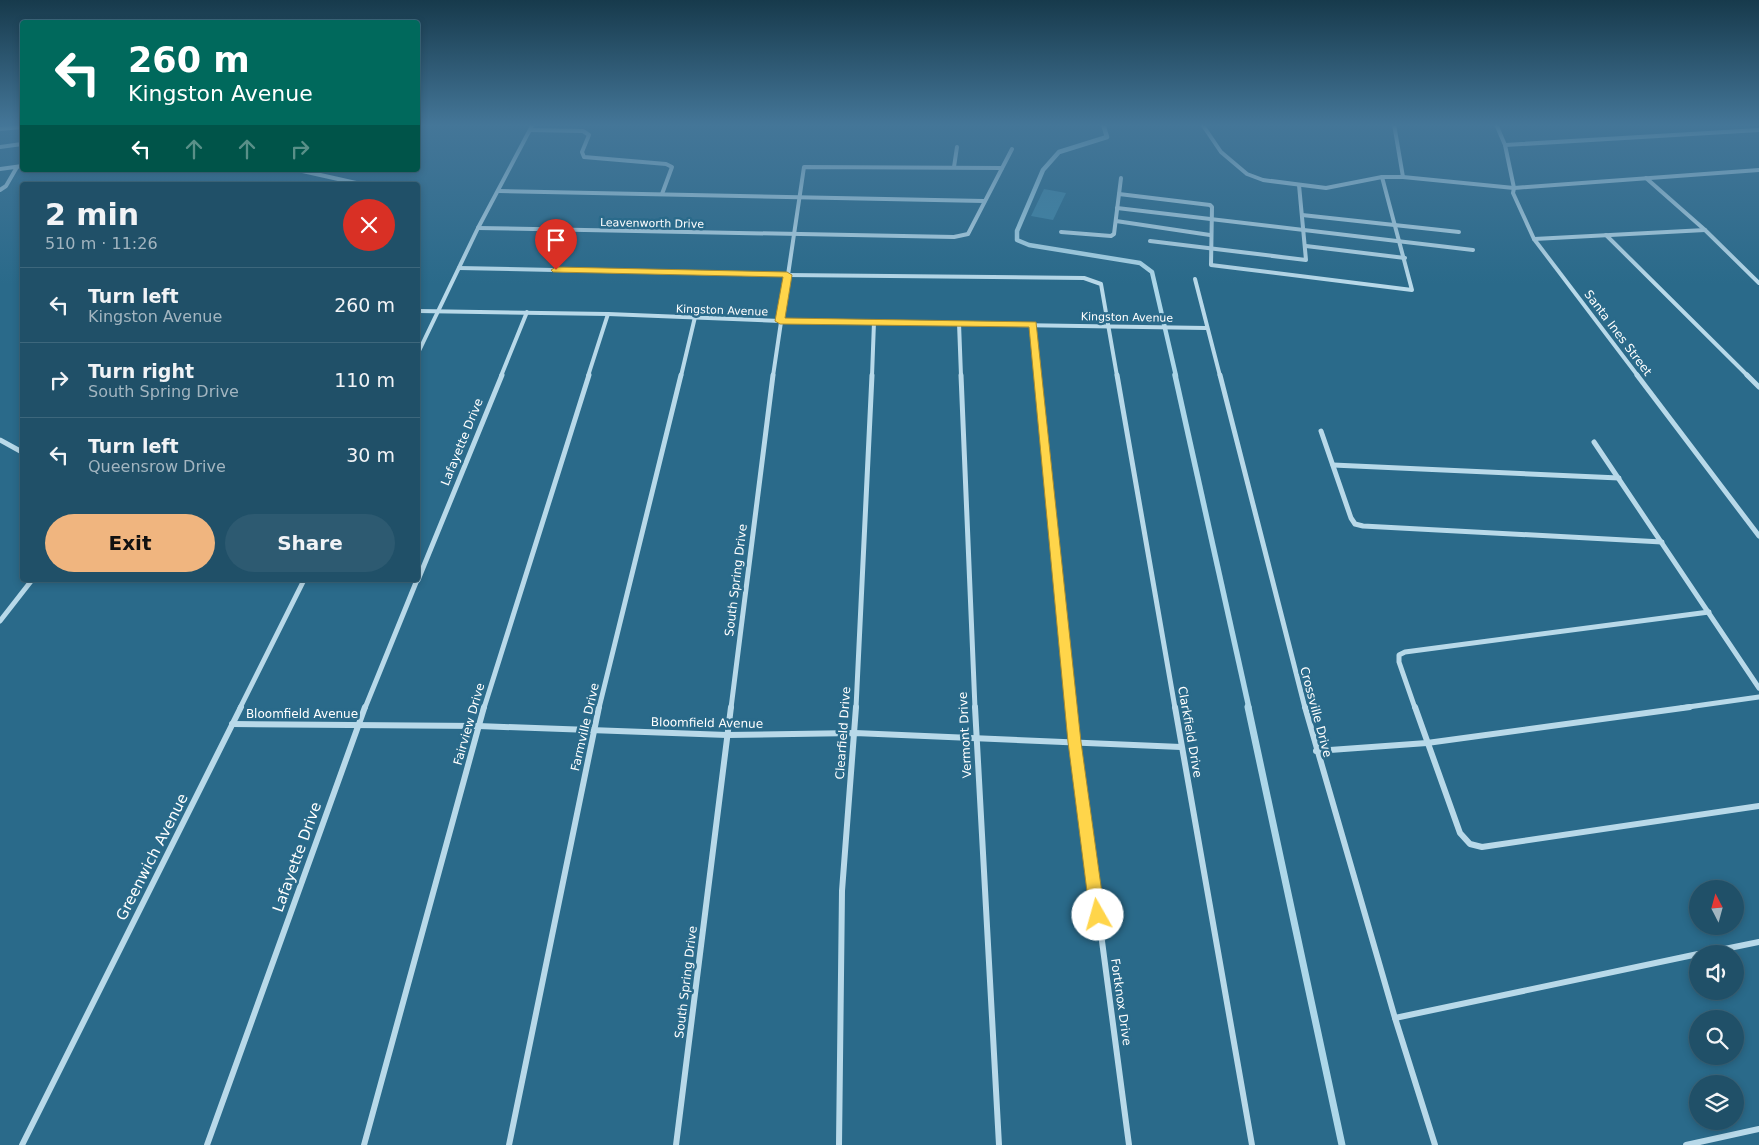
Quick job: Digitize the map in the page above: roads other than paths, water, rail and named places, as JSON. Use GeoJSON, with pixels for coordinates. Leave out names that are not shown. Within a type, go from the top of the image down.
{"type":"FeatureCollection","features":[{"type":"Feature","properties":{"kind":"street"},"geometry":{"type":"LineString","coordinates":[[0,190],[6,186],[11,177]]}},
{"type":"Feature","properties":{"kind":"street"},"geometry":{"type":"LineString","coordinates":[[331,177],[352,182]]}},
{"type":"Feature","properties":{"kind":"street"},"geometry":{"type":"LineString","coordinates":[[420,349],[478,228],[506,177]]}},
{"type":"Feature","properties":{"kind":"street"},"geometry":{"type":"LineString","coordinates":[[662,194],[668,177]]}},
{"type":"Feature","properties":{"kind":"street","name":"South Spring Drive"},"geometry":{"type":"LineString","coordinates":[[676,1145],[726,735],[780,321],[803,177]]}},
{"type":"Feature","properties":{"kind":"street"},"geometry":{"type":"LineString","coordinates":[[499,192],[984,201],[997,177]]}},
{"type":"Feature","properties":{"kind":"street"},"geometry":{"type":"LineString","coordinates":[[1257,177],[1263,180],[1326,188],[1380,177]]}},
{"type":"Feature","properties":{"kind":"street"},"geometry":{"type":"LineString","coordinates":[[1119,194],[1210,205],[1212,207],[1210,235],[1211,265],[1412,290],[1382,177]]}},
{"type":"Feature","properties":{"kind":"street"},"geometry":{"type":"LineString","coordinates":[[1416,177],[1514,188],[1654,177]]}},
{"type":"Feature","properties":{"kind":"street","name":"Santa Ines Street"},"geometry":{"type":"LineString","coordinates":[[1512,177],[1513,193],[1534,239],[1759,536]]}},
{"type":"Feature","properties":{"kind":"street"},"geometry":{"type":"LineString","coordinates":[[1061,232],[1112,236],[1114,234],[1122,178]]}},
{"type":"Feature","properties":{"kind":"street"},"geometry":{"type":"LineString","coordinates":[[1646,178],[1705,230],[1758,281]]}},
{"type":"Feature","properties":{"kind":"street"},"geometry":{"type":"LineString","coordinates":[[1150,241],[1303,261],[1307,259],[1299,185]]}},
{"type":"Feature","properties":{"kind":"street","name":"Leavenworth Drive"},"geometry":{"type":"LineString","coordinates":[[478,228],[954,237],[968,234],[984,201]]}},
{"type":"Feature","properties":{"kind":"street"},"geometry":{"type":"LineString","coordinates":[[1117,208],[1473,250]]}},
{"type":"Feature","properties":{"kind":"street"},"geometry":{"type":"LineString","coordinates":[[1302,215],[1459,232]]}},
{"type":"Feature","properties":{"kind":"street"},"geometry":{"type":"LineString","coordinates":[[1116,221],[1210,235]]}},
{"type":"Feature","properties":{"kind":"street"},"geometry":{"type":"LineString","coordinates":[[1534,239],[1705,230]]}},
{"type":"Feature","properties":{"kind":"street"},"geometry":{"type":"LineString","coordinates":[[1606,235],[1759,387]]}},
{"type":"Feature","properties":{"kind":"street"},"geometry":{"type":"LineString","coordinates":[[1306,246],[1405,258]]}},
{"type":"Feature","properties":{"kind":"street"},"geometry":{"type":"LineString","coordinates":[[459,268],[787,275]]}},
{"type":"Feature","properties":{"kind":"street","name":"Clarkfield Drive"},"geometry":{"type":"LineString","coordinates":[[787,275],[1084,278],[1101,284],[1252,1144]]}},
{"type":"Feature","properties":{"kind":"street","name":"Crossville Drive"},"geometry":{"type":"LineString","coordinates":[[1195,278],[1206,328],[1316,751],[1395,1018],[1436,1145]]}},
{"type":"Feature","properties":{"kind":"street","name":"Kingston Avenue"},"geometry":{"type":"LineString","coordinates":[[420,311],[608,314],[780,321],[1206,328]]}},
{"type":"Feature","properties":{"kind":"street","name":"Lafayette Drive"},"geometry":{"type":"LineString","coordinates":[[420,573],[527,312]]}},
{"type":"Feature","properties":{"kind":"street","name":"Fairview Drive"},"geometry":{"type":"LineString","coordinates":[[364,1145],[478,726],[608,314]]}},
{"type":"Feature","properties":{"kind":"street","name":"Farmville Drive"},"geometry":{"type":"LineString","coordinates":[[509,1145],[594,729],[694,317]]}},
{"type":"Feature","properties":{"kind":"street","name":"Clearfield Drive"},"geometry":{"type":"LineString","coordinates":[[839,1145],[842,891],[856,733],[874,322]]}},
{"type":"Feature","properties":{"kind":"street","name":"Vermont Drive"},"geometry":{"type":"LineString","coordinates":[[959,323],[976,738],[999,1145]]}},
{"type":"Feature","properties":{"kind":"street","name":"Fortknox Drive"},"geometry":{"type":"LineString","coordinates":[[1033,324],[1074,742],[1129,1145]]}},
{"type":"Feature","properties":{"kind":"street"},"geometry":{"type":"LineString","coordinates":[[1321,431],[1351,518],[1355,524],[1363,526],[1662,542]]}},
{"type":"Feature","properties":{"kind":"street"},"geometry":{"type":"LineString","coordinates":[[0,440],[20,451]]}},
{"type":"Feature","properties":{"kind":"street"},"geometry":{"type":"LineString","coordinates":[[1594,442],[1759,688]]}},
{"type":"Feature","properties":{"kind":"street"},"geometry":{"type":"LineString","coordinates":[[1333,465],[1619,478]]}},
{"type":"Feature","properties":{"kind":"street"},"geometry":{"type":"LineString","coordinates":[[0,621],[30,582]]}},
{"type":"Feature","properties":{"kind":"street","name":"Greenwich Avenue"},"geometry":{"type":"LineString","coordinates":[[22,1145],[303,582]]}},
{"type":"Feature","properties":{"kind":"street","name":"Lafayette Drive"},"geometry":{"type":"LineString","coordinates":[[207,1145],[358,724],[416,582]]}},
{"type":"Feature","properties":{"kind":"street"},"geometry":{"type":"LineString","coordinates":[[1709,612],[1405,652],[1399,655],[1399,662],[1460,833],[1470,844],[1482,847],[1759,806]]}},
{"type":"Feature","properties":{"kind":"street"},"geometry":{"type":"LineString","coordinates":[[1316,751],[1427,743],[1759,697]]}},
{"type":"Feature","properties":{"kind":"street","name":"Bloomfield Avenue"},"geometry":{"type":"LineString","coordinates":[[232,724],[478,726],[726,735],[856,733],[1181,747]]}},
{"type":"Feature","properties":{"kind":"street"},"geometry":{"type":"LineString","coordinates":[[1744,945],[1759,942]]}},
{"type":"Feature","properties":{"kind":"street"},"geometry":{"type":"LineString","coordinates":[[1395,1018],[1689,956]]}},
{"type":"Feature","properties":{"kind":"street"},"geometry":{"type":"LineString","coordinates":[[1686,1145],[1759,1129]]}},
{"type":"Feature","properties":{"kind":"waterway"},"geometry":{"type":"LineString","coordinates":[[1040,177],[1017,231],[1017,240],[1029,245],[1140,263],[1152,272],[1176,376]]}},
{"type":"Feature","properties":{"kind":"waterway"},"geometry":{"type":"LineString","coordinates":[[1175,375],[1249,708]]}},
{"type":"Feature","properties":{"kind":"waterway"},"geometry":{"type":"LineString","coordinates":[[1248,707],[1342,1145]]}}]}
